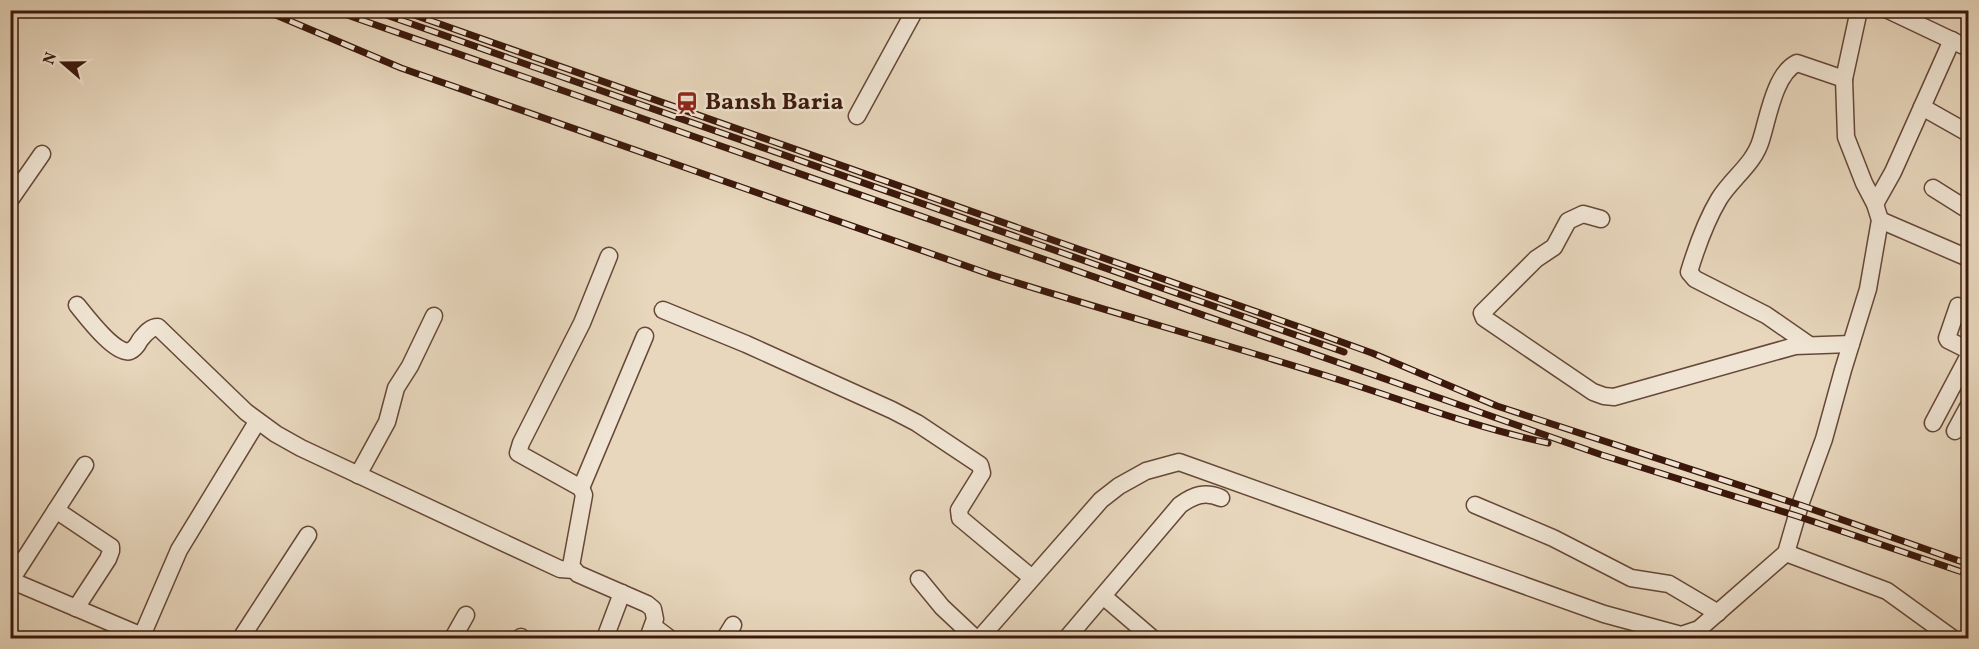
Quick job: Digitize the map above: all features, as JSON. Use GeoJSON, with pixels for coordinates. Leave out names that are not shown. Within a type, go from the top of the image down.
{"type":"FeatureCollection","features":[{"type":"Feature","properties":{"kind":"street"},"geometry":{"type":"LineString","coordinates":[[857,116],[915,10]]}},
{"type":"Feature","properties":{"kind":"street"},"geometry":{"type":"LineString","coordinates":[[919,579],[942,608],[977,639],[1101,500],[1119,486],[1146,471],[1179,462],[1604,614],[1682,635],[1701,634],[1718,613],[1786,553],[1800,505],[1824,439],[1869,289],[1880,220],[1846,137],[1844,79],[1859,10]]}},
{"type":"Feature","properties":{"kind":"street"},"geometry":{"type":"LineString","coordinates":[[1888,10],[1968,48]]}},
{"type":"Feature","properties":{"kind":"street"},"geometry":{"type":"LineString","coordinates":[[1875,204],[1893,172],[1952,40]]}},
{"type":"Feature","properties":{"kind":"street"},"geometry":{"type":"LineString","coordinates":[[1808,344],[1766,315],[1695,279],[1689,272],[1718,201],[1756,154],[1771,106],[1790,66],[1797,63],[1844,79]]}},
{"type":"Feature","properties":{"kind":"street"},"geometry":{"type":"LineString","coordinates":[[1922,107],[1968,132]]}},
{"type":"Feature","properties":{"kind":"street"},"geometry":{"type":"LineString","coordinates":[[10,200],[42,154]]}},
{"type":"Feature","properties":{"kind":"street"},"geometry":{"type":"LineString","coordinates":[[1933,188],[1968,210]]}},
{"type":"Feature","properties":{"kind":"street"},"geometry":{"type":"LineString","coordinates":[[1601,219],[1583,214],[1568,221],[1554,247],[1536,259],[1484,311],[1484,318],[1593,392],[1614,397],[1737,361],[1808,344],[1851,344]]}},
{"type":"Feature","properties":{"kind":"street"},"geometry":{"type":"LineString","coordinates":[[1880,220],[1968,258]]}},
{"type":"Feature","properties":{"kind":"street"},"geometry":{"type":"LineString","coordinates":[[609,256],[582,323],[518,453],[581,488],[584,495],[571,566],[574,570],[578,574],[653,609],[655,613],[650,632],[669,639]]}},
{"type":"Feature","properties":{"kind":"street"},"geometry":{"type":"LineString","coordinates":[[77,305],[112,344],[124,351],[135,348],[147,331],[154,326],[159,327],[257,422],[301,448],[560,569],[574,570]]}},
{"type":"Feature","properties":{"kind":"street"},"geometry":{"type":"LineString","coordinates":[[1958,306],[1947,338],[1968,350]]}},
{"type":"Feature","properties":{"kind":"street"},"geometry":{"type":"LineString","coordinates":[[663,310],[746,344],[892,410],[917,423],[980,465],[982,473],[959,510],[960,518],[1032,578]]}},
{"type":"Feature","properties":{"kind":"street"},"geometry":{"type":"LineString","coordinates":[[358,475],[387,422],[396,388],[410,366],[434,316]]}},
{"type":"Feature","properties":{"kind":"street"},"geometry":{"type":"LineString","coordinates":[[581,488],[645,336]]}},
{"type":"Feature","properties":{"kind":"street"},"geometry":{"type":"LineString","coordinates":[[1934,423],[1968,357]]}},
{"type":"Feature","properties":{"kind":"street"},"geometry":{"type":"LineString","coordinates":[[1955,431],[1968,407]]}},
{"type":"Feature","properties":{"kind":"street"},"geometry":{"type":"LineString","coordinates":[[85,465],[11,580],[144,638],[180,550],[257,422]]}},
{"type":"Feature","properties":{"kind":"street"},"geometry":{"type":"LineString","coordinates":[[1072,637],[1103,596],[1180,505],[1203,493],[1221,498]]}},
{"type":"Feature","properties":{"kind":"street"},"geometry":{"type":"LineString","coordinates":[[1475,505],[1553,538],[1631,578],[1669,584],[1718,613]]}},
{"type":"Feature","properties":{"kind":"street"},"geometry":{"type":"LineString","coordinates":[[56,510],[111,547],[108,559],[76,608]]}},
{"type":"Feature","properties":{"kind":"street"},"geometry":{"type":"LineString","coordinates":[[241,639],[247,626],[308,535]]}},
{"type":"Feature","properties":{"kind":"street"},"geometry":{"type":"LineString","coordinates":[[1786,553],[1887,591],[1952,639]]}},
{"type":"Feature","properties":{"kind":"street"},"geometry":{"type":"LineString","coordinates":[[605,639],[622,593]]}},
{"type":"Feature","properties":{"kind":"street"},"geometry":{"type":"LineString","coordinates":[[1103,596],[1152,639]]}},
{"type":"Feature","properties":{"kind":"street"},"geometry":{"type":"LineString","coordinates":[[453,639],[466,615]]}},
{"type":"Feature","properties":{"kind":"railway"},"geometry":{"type":"LineString","coordinates":[[264,10],[401,68],[992,275],[1327,376],[1464,421],[1548,443]]}},
{"type":"Feature","properties":{"kind":"railway"},"geometry":{"type":"LineString","coordinates":[[333,10],[1602,455],[1797,516],[1968,574]]}},
{"type":"Feature","properties":{"kind":"railway"},"geometry":{"type":"LineString","coordinates":[[372,10],[1344,352]]}},
{"type":"Feature","properties":{"kind":"railway"},"geometry":{"type":"LineString","coordinates":[[400,10],[1325,336],[1372,353],[1497,406],[1800,505],[1968,564]]}},
{"type":"Feature","properties":{"kind":"place","name":"Bansh Baria"},"geometry":{"type":"Point","coordinates":[687,103]}}]}
